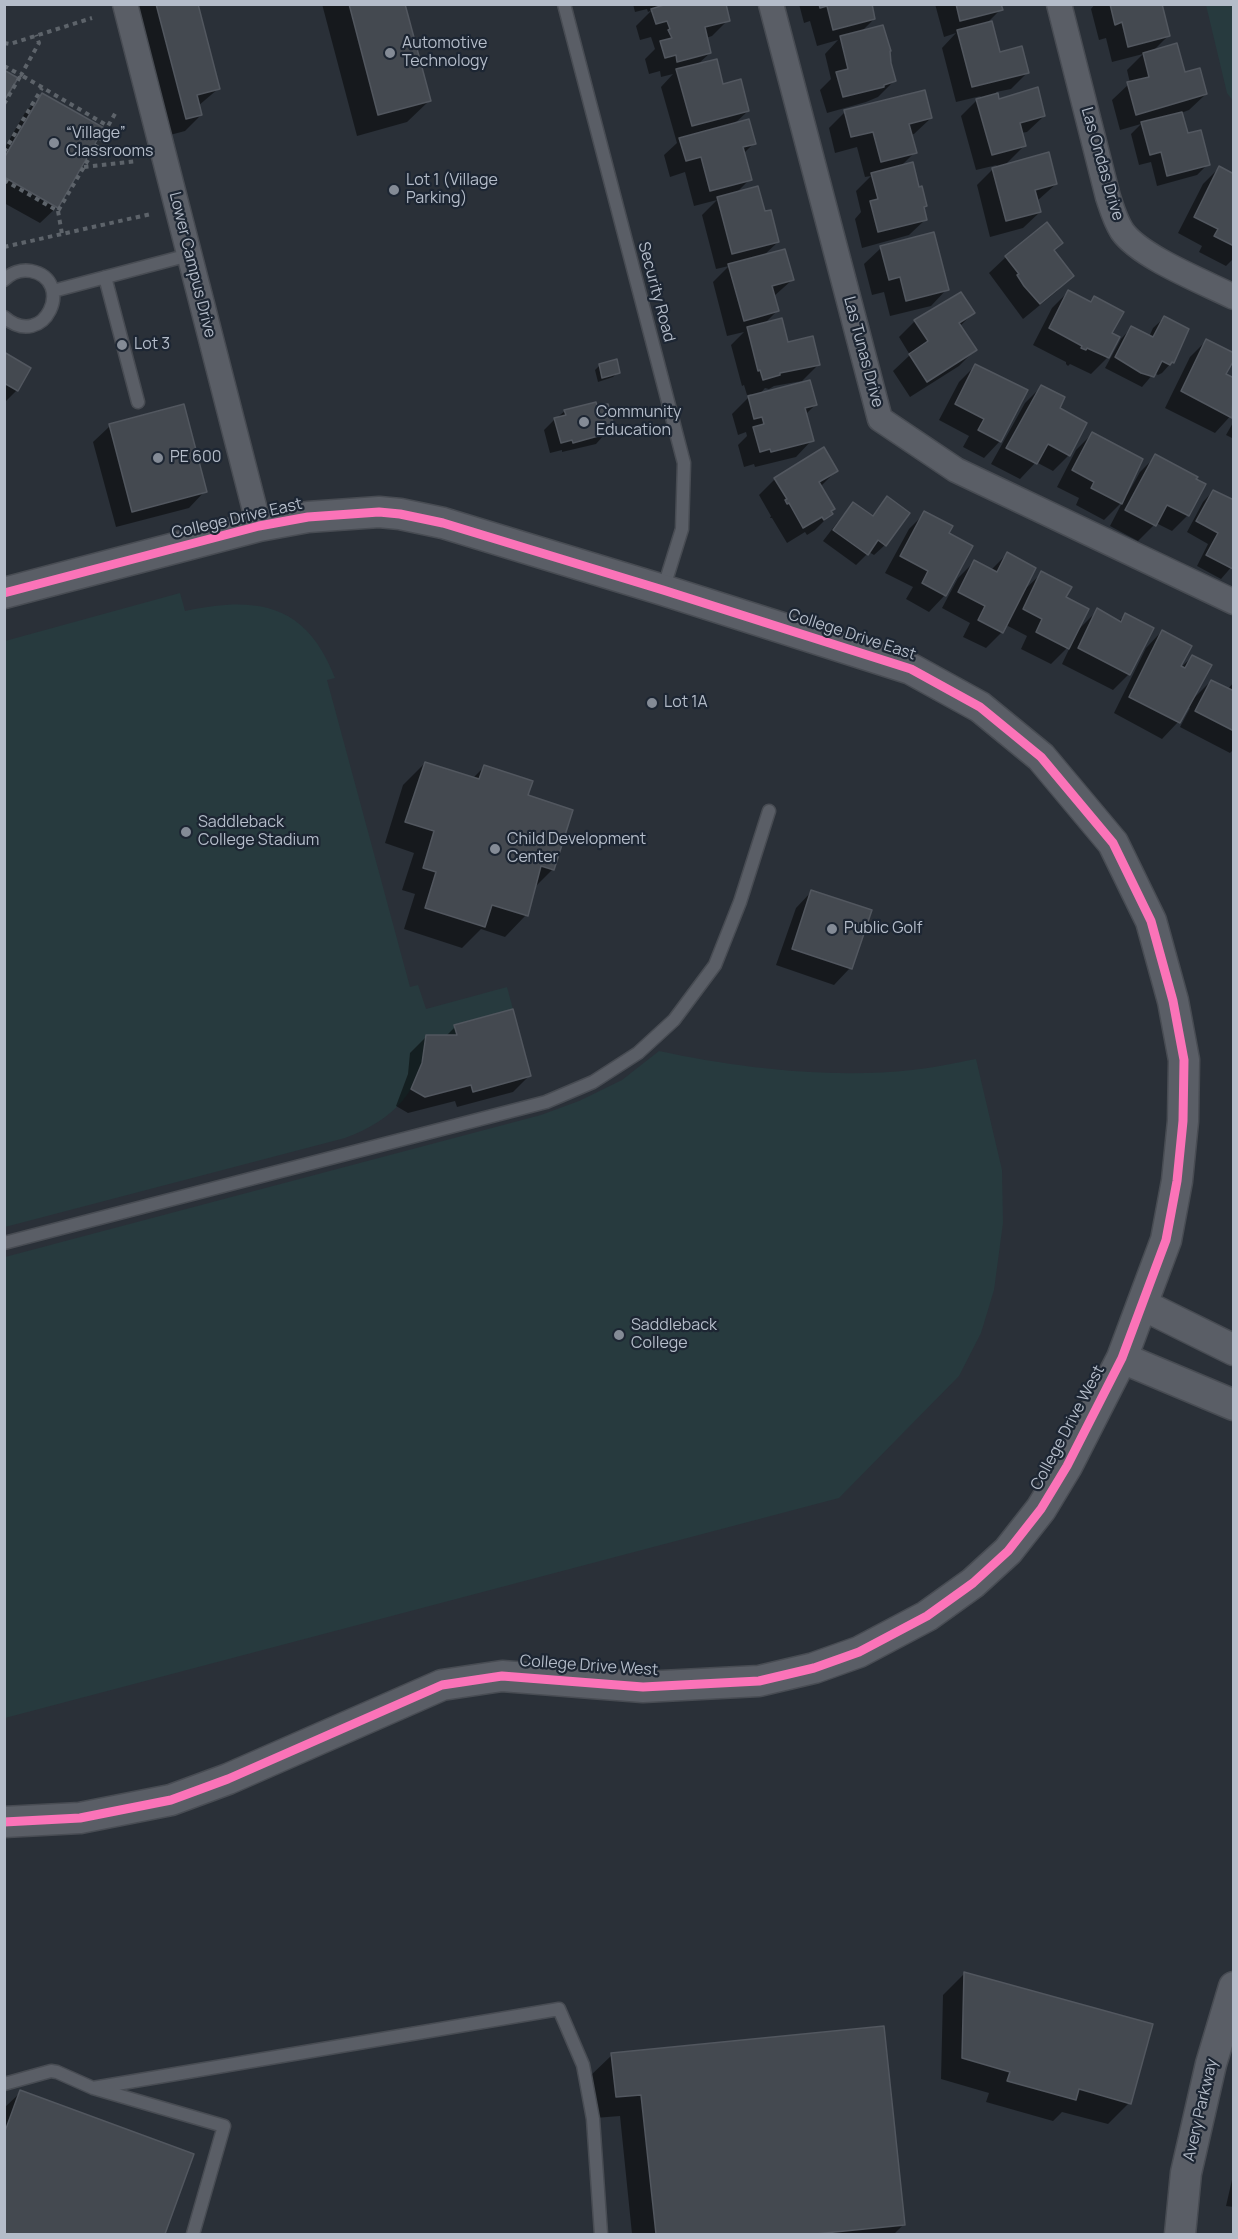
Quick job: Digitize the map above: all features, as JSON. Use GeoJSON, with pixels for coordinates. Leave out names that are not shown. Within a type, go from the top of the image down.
{"type":"FeatureCollection","features":[{"type":"Feature","properties":{"kind":"street","name":"Lower Campus Drive"},"geometry":{"type":"LineString","coordinates":[[125,4],[259,526]]}},
{"type":"Feature","properties":{"kind":"street","name":"Las Tunas Drive"},"geometry":{"type":"LineString","coordinates":[[771,4],[880,419],[956,470],[1233,603]]}},
{"type":"Feature","properties":{"kind":"street","name":"Las Ondas Drive"},"geometry":{"type":"LineString","coordinates":[[1059,4],[1108,197],[1114,217],[1123,233],[1136,246],[1233,297]]}},
{"type":"Feature","properties":{"kind":"street","name":"College Drive East"},"geometry":{"type":"LineString","coordinates":[[4,593],[259,526],[308,517],[358,513],[400,514],[443,523],[911,669],[980,707],[1041,757],[1113,843],[1151,921],[1173,1000],[1184,1060],[1184,1121],[1177,1181],[1166,1240],[1122,1358]]}},
{"type":"Feature","properties":{"kind":"street"},"geometry":{"type":"LineString","coordinates":[[1143,1305],[1233,1350]]}},
{"type":"Feature","properties":{"kind":"street"},"geometry":{"type":"LineString","coordinates":[[1122,1358],[1233,1406]]}},
{"type":"Feature","properties":{"kind":"street","name":"College Drive West"},"geometry":{"type":"LineString","coordinates":[[4,1822],[80,1818],[171,1800],[228,1779],[442,1685],[502,1676],[643,1687],[759,1681],[814,1668],[859,1652],[927,1616],[974,1583],[1008,1551],[1041,1509],[1067,1466],[1122,1358]]}},
{"type":"Feature","properties":{"kind":"street","name":"Avery Parkway"},"geometry":{"type":"LineString","coordinates":[[1180,2235],[1186,2173],[1211,2064],[1227,2032],[1233,1987]]}},
{"type":"Feature","properties":{"kind":"lane","name":"Security Road"},"geometry":{"type":"LineString","coordinates":[[564,4],[684,463],[682,529],[663,590]]}},
{"type":"Feature","properties":{"kind":"lane"},"geometry":{"type":"LineString","coordinates":[[53,291],[189,255]]}},
{"type":"Feature","properties":{"kind":"lane"},"geometry":{"type":"LineString","coordinates":[[4,280],[20,271],[30,271],[40,274],[53,291],[51,310],[46,318],[38,323],[20,326],[4,317]]}},
{"type":"Feature","properties":{"kind":"lane"},"geometry":{"type":"LineString","coordinates":[[105,277],[138,402]]}},
{"type":"Feature","properties":{"kind":"lane"},"geometry":{"type":"LineString","coordinates":[[4,1243],[546,1102],[593,1082],[638,1053],[674,1020],[715,965],[740,902],[769,811]]}},
{"type":"Feature","properties":{"kind":"lane"},"geometry":{"type":"LineString","coordinates":[[93,2088],[559,2009],[583,2065],[593,2118],[601,2235]]}},
{"type":"Feature","properties":{"kind":"lane"},"geometry":{"type":"LineString","coordinates":[[4,2084],[51,2071],[57,2072],[93,2088],[224,2126],[193,2235]]}},
{"type":"Feature","properties":{"kind":"path"},"geometry":{"type":"LineString","coordinates":[[4,43],[10,44],[92,18]]}},
{"type":"Feature","properties":{"kind":"path"},"geometry":{"type":"LineString","coordinates":[[4,104],[39,44],[36,35]]}},
{"type":"Feature","properties":{"kind":"path"},"geometry":{"type":"LineString","coordinates":[[4,66],[108,126]]}},
{"type":"Feature","properties":{"kind":"path"},"geometry":{"type":"LineString","coordinates":[[4,152],[42,88]]}},
{"type":"Feature","properties":{"kind":"path"},"geometry":{"type":"LineString","coordinates":[[62,234],[58,211],[116,112]]}},
{"type":"Feature","properties":{"kind":"path"},"geometry":{"type":"LineString","coordinates":[[84,167],[137,161]]}},
{"type":"Feature","properties":{"kind":"path"},"geometry":{"type":"LineString","coordinates":[[4,180],[58,211]]}},
{"type":"Feature","properties":{"kind":"path"},"geometry":{"type":"LineString","coordinates":[[4,247],[151,214]]}},
{"type":"Feature","properties":{"kind":"green space"},"geometry":{"type":"Polygon","coordinates":[[[1206,5],[1233,5],[1233,101],[1227,93],[1206,5]]]}},
{"type":"Feature","properties":{"kind":"green space","name":"Saddleback College Stadium"},"geometry":{"type":"Polygon","coordinates":[[[180,593],[185,611],[211,606],[256,606],[276,611],[294,620],[309,634],[323,653],[335,678],[327,680],[410,987],[418,985],[426,1009],[507,987],[513,1009],[454,1025],[457,1035],[426,1036],[424,1055],[412,1087],[391,1112],[362,1131],[345,1138],[5,1227],[5,641],[180,593]]]}},
{"type":"Feature","properties":{"kind":"green space"},"geometry":{"type":"Polygon","coordinates":[[[659,1051],[753,1067],[850,1073],[912,1070],[976,1059],[1002,1170],[1003,1223],[994,1290],[981,1333],[959,1376],[839,1498],[5,1718],[5,1257],[541,1115],[579,1101],[622,1080],[659,1051]]]}},
{"type":"Feature","properties":{"kind":"building"},"geometry":{"type":"Polygon","coordinates":[[[156,4],[198,4],[220,89],[197,95],[202,115],[186,119],[156,4]]]}},
{"type":"Feature","properties":{"kind":"building","name":"Automotive Technology"},"geometry":{"type":"Polygon","coordinates":[[[349,4],[405,4],[431,101],[378,115],[349,4]]]}},
{"type":"Feature","properties":{"kind":"building"},"geometry":{"type":"Polygon","coordinates":[[[667,4],[726,4],[730,21],[705,27],[711,53],[677,62],[676,55],[665,58],[660,41],[672,38],[668,30],[670,29],[667,21],[656,24],[651,9],[667,4]]]}},
{"type":"Feature","properties":{"kind":"building"},"geometry":{"type":"Polygon","coordinates":[[[819,4],[872,4],[875,19],[833,30],[827,6],[820,8],[819,4]]]}},
{"type":"Feature","properties":{"kind":"building"},"geometry":{"type":"Polygon","coordinates":[[[956,4],[1001,4],[1003,10],[960,21],[956,4]]]}},
{"type":"Feature","properties":{"kind":"building"},"geometry":{"type":"Polygon","coordinates":[[[1110,4],[1162,4],[1170,36],[1128,47],[1122,22],[1115,25],[1110,4]]]}},
{"type":"Feature","properties":{"kind":"building"},"geometry":{"type":"Polygon","coordinates":[[[992,21],[1000,52],[1022,46],[1029,73],[972,87],[957,30],[992,21]]]}},
{"type":"Feature","properties":{"kind":"building"},"geometry":{"type":"Polygon","coordinates":[[[883,25],[891,51],[891,63],[896,81],[884,87],[843,97],[836,72],[848,69],[840,36],[883,25]]]}},
{"type":"Feature","properties":{"kind":"building"},"geometry":{"type":"Polygon","coordinates":[[[1177,43],[1185,72],[1200,68],[1207,94],[1136,115],[1127,82],[1149,77],[1143,53],[1177,43]]]}},
{"type":"Feature","properties":{"kind":"building"},"geometry":{"type":"Polygon","coordinates":[[[717,59],[723,84],[741,79],[749,111],[692,126],[676,69],[717,59]]]}},
{"type":"Feature","properties":{"kind":"building"},"geometry":{"type":"Polygon","coordinates":[[[4,70],[18,78],[4,101],[4,70]]]}},
{"type":"Feature","properties":{"kind":"building"},"geometry":{"type":"Polygon","coordinates":[[[1038,87],[1045,116],[1020,123],[1026,146],[992,155],[976,99],[998,93],[999,99],[1038,87]]]}},
{"type":"Feature","properties":{"kind":"building"},"geometry":{"type":"Polygon","coordinates":[[[925,90],[932,118],[909,124],[917,153],[881,162],[873,132],[851,137],[844,110],[925,90]]]}},
{"type":"Feature","properties":{"kind":"building","name":"“Village” Classrooms"},"geometry":{"type":"Polygon","coordinates":[[[42,93],[104,128],[58,208],[4,177],[4,158],[42,93]]]}},
{"type":"Feature","properties":{"kind":"building"},"geometry":{"type":"Polygon","coordinates":[[[1182,112],[1188,133],[1201,130],[1210,165],[1167,176],[1161,152],[1150,155],[1141,122],[1182,112]]]}},
{"type":"Feature","properties":{"kind":"building"},"geometry":{"type":"Polygon","coordinates":[[[749,119],[756,144],[743,147],[752,180],[710,191],[701,157],[686,161],[679,138],[749,119]]]}},
{"type":"Feature","properties":{"kind":"building"},"geometry":{"type":"Polygon","coordinates":[[[1049,152],[1057,184],[1035,190],[1041,212],[1006,221],[992,168],[1049,152]]]}},
{"type":"Feature","properties":{"kind":"building"},"geometry":{"type":"Polygon","coordinates":[[[913,162],[919,187],[922,186],[927,206],[924,207],[927,220],[878,232],[870,201],[878,199],[871,173],[913,162]]]}},
{"type":"Feature","properties":{"kind":"building"},"geometry":{"type":"Polygon","coordinates":[[[1219,166],[1234,174],[1234,246],[1214,236],[1218,229],[1194,217],[1219,166]]]}},
{"type":"Feature","properties":{"kind":"building"},"geometry":{"type":"Polygon","coordinates":[[[758,186],[765,211],[771,210],[779,242],[732,254],[717,197],[758,186]]]}},
{"type":"Feature","properties":{"kind":"building"},"geometry":{"type":"Polygon","coordinates":[[[1047,222],[1063,243],[1054,250],[1074,276],[1040,304],[1024,286],[1017,275],[1019,274],[1005,256],[1047,222]]]}},
{"type":"Feature","properties":{"kind":"building"},"geometry":{"type":"Polygon","coordinates":[[[934,232],[949,290],[906,301],[900,277],[889,280],[880,246],[934,232]]]}},
{"type":"Feature","properties":{"kind":"building"},"geometry":{"type":"Polygon","coordinates":[[[785,249],[794,280],[772,286],[779,311],[744,321],[728,264],[785,249]]]}},
{"type":"Feature","properties":{"kind":"building"},"geometry":{"type":"Polygon","coordinates":[[[1068,290],[1091,302],[1094,296],[1124,312],[1112,333],[1120,337],[1109,358],[1087,348],[1086,350],[1081,348],[1082,346],[1049,328],[1068,290]]]}},
{"type":"Feature","properties":{"kind":"building"},"geometry":{"type":"Polygon","coordinates":[[[961,292],[975,313],[959,323],[977,350],[927,382],[909,354],[928,341],[914,320],[961,292]]]}},
{"type":"Feature","properties":{"kind":"building"},"geometry":{"type":"Polygon","coordinates":[[[1164,316],[1189,329],[1174,363],[1170,365],[1162,361],[1154,377],[1141,373],[1115,357],[1131,326],[1153,337],[1164,316]]]}},
{"type":"Feature","properties":{"kind":"building"},"geometry":{"type":"Polygon","coordinates":[[[782,318],[788,342],[813,336],[820,365],[780,373],[780,375],[763,380],[760,370],[758,371],[747,327],[782,318]]]}},
{"type":"Feature","properties":{"kind":"building"},"geometry":{"type":"Polygon","coordinates":[[[1206,339],[1234,353],[1234,360],[1226,374],[1234,378],[1232,418],[1181,391],[1206,339]]]}},
{"type":"Feature","properties":{"kind":"building"},"geometry":{"type":"Polygon","coordinates":[[[4,352],[31,368],[18,391],[4,383],[4,352]]]}},
{"type":"Feature","properties":{"kind":"building"},"geometry":{"type":"Polygon","coordinates":[[[617,359],[620,373],[602,378],[599,364],[617,359]]]}},
{"type":"Feature","properties":{"kind":"building"},"geometry":{"type":"Polygon","coordinates":[[[975,364],[1028,390],[1001,442],[978,430],[984,419],[955,404],[975,364]]]}},
{"type":"Feature","properties":{"kind":"building"},"geometry":{"type":"Polygon","coordinates":[[[810,380],[817,405],[805,408],[814,441],[771,452],[770,449],[760,452],[753,427],[764,424],[762,417],[754,419],[748,396],[810,380]]]}},
{"type":"Feature","properties":{"kind":"building"},"geometry":{"type":"Polygon","coordinates":[[[1041,385],[1065,397],[1060,408],[1087,423],[1070,456],[1048,444],[1037,464],[1006,448],[1041,385]]]}},
{"type":"Feature","properties":{"kind":"building","name":"Community Education"},"geometry":{"type":"Polygon","coordinates":[[[596,402],[597,406],[608,404],[614,426],[607,428],[609,433],[573,443],[572,440],[561,443],[554,418],[566,415],[564,410],[596,402]]]}},
{"type":"Feature","properties":{"kind":"building","name":"PE 600"},"geometry":{"type":"Polygon","coordinates":[[[184,404],[207,492],[132,512],[109,424],[184,404]]]}},
{"type":"Feature","properties":{"kind":"building"},"geometry":{"type":"Polygon","coordinates":[[[1092,432],[1143,459],[1122,504],[1091,488],[1094,482],[1072,470],[1092,432]]]}},
{"type":"Feature","properties":{"kind":"building"},"geometry":{"type":"Polygon","coordinates":[[[824,447],[838,471],[819,482],[835,509],[831,511],[833,514],[824,520],[822,517],[803,528],[774,478],[824,447]]]}},
{"type":"Feature","properties":{"kind":"building"},"geometry":{"type":"Polygon","coordinates":[[[1155,454],[1198,477],[1196,479],[1206,484],[1189,516],[1167,505],[1156,526],[1125,510],[1155,454]]]}},
{"type":"Feature","properties":{"kind":"building"},"geometry":{"type":"Polygon","coordinates":[[[1213,490],[1234,500],[1233,569],[1206,555],[1218,533],[1196,521],[1213,490]]]}},
{"type":"Feature","properties":{"kind":"building"},"geometry":{"type":"Polygon","coordinates":[[[887,496],[910,513],[886,546],[878,540],[868,555],[833,530],[853,502],[873,516],[887,496]]]}},
{"type":"Feature","properties":{"kind":"building"},"geometry":{"type":"Polygon","coordinates":[[[924,511],[953,526],[949,533],[973,546],[946,596],[922,583],[928,571],[900,556],[924,511]]]}},
{"type":"Feature","properties":{"kind":"building"},"geometry":{"type":"Polygon","coordinates":[[[1007,552],[1036,568],[1003,633],[978,620],[985,606],[958,592],[974,560],[997,572],[1007,552]]]}},
{"type":"Feature","properties":{"kind":"building"},"geometry":{"type":"Polygon","coordinates":[[[1041,571],[1072,587],[1066,597],[1089,609],[1069,649],[1036,632],[1042,619],[1023,609],[1041,571]]]}},
{"type":"Feature","properties":{"kind":"building"},"geometry":{"type":"Polygon","coordinates":[[[1097,608],[1121,622],[1125,613],[1154,628],[1130,675],[1078,648],[1097,608]]]}},
{"type":"Feature","properties":{"kind":"building"},"geometry":{"type":"Polygon","coordinates":[[[1162,630],[1192,646],[1181,666],[1185,668],[1192,655],[1212,665],[1180,723],[1129,697],[1162,630]]]}},
{"type":"Feature","properties":{"kind":"building"},"geometry":{"type":"Polygon","coordinates":[[[1211,680],[1234,691],[1234,731],[1195,711],[1211,680]]]}},
{"type":"Feature","properties":{"kind":"building","name":"Child Development Center"},"geometry":{"type":"Polygon","coordinates":[[[425,762],[479,779],[484,765],[533,781],[528,795],[573,810],[554,870],[541,866],[528,916],[492,905],[485,927],[425,908],[436,872],[423,868],[434,831],[405,822],[425,762]]]}},
{"type":"Feature","properties":{"kind":"building","name":"Public Golf"},"geometry":{"type":"Polygon","coordinates":[[[811,890],[872,910],[852,969],[792,949],[811,890]]]}},
{"type":"Feature","properties":{"kind":"building"},"geometry":{"type":"Polygon","coordinates":[[[513,1009],[531,1076],[473,1092],[471,1085],[425,1097],[411,1089],[422,1063],[426,1035],[457,1035],[454,1025],[513,1009]]]}},
{"type":"Feature","properties":{"kind":"building"},"geometry":{"type":"Polygon","coordinates":[[[964,1972],[1153,2024],[1131,2104],[1079,2089],[1076,2100],[1007,2081],[1010,2072],[962,2058],[964,1972]]]}},
{"type":"Feature","properties":{"kind":"building"},"geometry":{"type":"Polygon","coordinates":[[[884,2026],[905,2225],[815,2234],[656,2234],[641,2095],[616,2097],[611,2053],[884,2026]]]}},
{"type":"Feature","properties":{"kind":"building"},"geometry":{"type":"Polygon","coordinates":[[[20,2090],[194,2154],[165,2234],[4,2234],[4,2134],[20,2090]]]}},
{"type":"Feature","properties":{"kind":"cycle path"},"geometry":{"type":"LineString","coordinates":[[4,593],[259,526],[308,517],[379,512],[443,523],[911,669],[980,707],[1041,757],[1113,843],[1151,921],[1173,1001],[1184,1060],[1183,1121],[1177,1181],[1166,1240],[1122,1358],[1067,1466],[1041,1509],[1008,1551],[973,1583],[927,1616],[859,1652],[814,1668],[759,1681],[643,1687],[502,1676],[442,1685],[228,1779],[171,1800],[80,1818],[4,1822]]}},
{"type":"Feature","properties":{"kind":"place","name":"Automotive Technology"},"geometry":{"type":"Point","coordinates":[390,53]}},
{"type":"Feature","properties":{"kind":"place","name":"“Village” Classrooms"},"geometry":{"type":"Point","coordinates":[54,143]}},
{"type":"Feature","properties":{"kind":"place","name":"Lot 1 (Village Parking)"},"geometry":{"type":"Point","coordinates":[394,190]}},
{"type":"Feature","properties":{"kind":"place","name":"Lot 3"},"geometry":{"type":"Point","coordinates":[122,345]}},
{"type":"Feature","properties":{"kind":"place","name":"Community Education"},"geometry":{"type":"Point","coordinates":[584,422]}},
{"type":"Feature","properties":{"kind":"place","name":"PE 600"},"geometry":{"type":"Point","coordinates":[158,458]}},
{"type":"Feature","properties":{"kind":"place","name":"Lot 1A"},"geometry":{"type":"Point","coordinates":[652,703]}},
{"type":"Feature","properties":{"kind":"place","name":"Saddleback College Stadium"},"geometry":{"type":"Point","coordinates":[186,832]}},
{"type":"Feature","properties":{"kind":"place","name":"Child Development Center"},"geometry":{"type":"Point","coordinates":[495,849]}},
{"type":"Feature","properties":{"kind":"place","name":"Public Golf"},"geometry":{"type":"Point","coordinates":[832,929]}},
{"type":"Feature","properties":{"kind":"place","name":"Saddleback College"},"geometry":{"type":"Point","coordinates":[619,1335]}}]}
